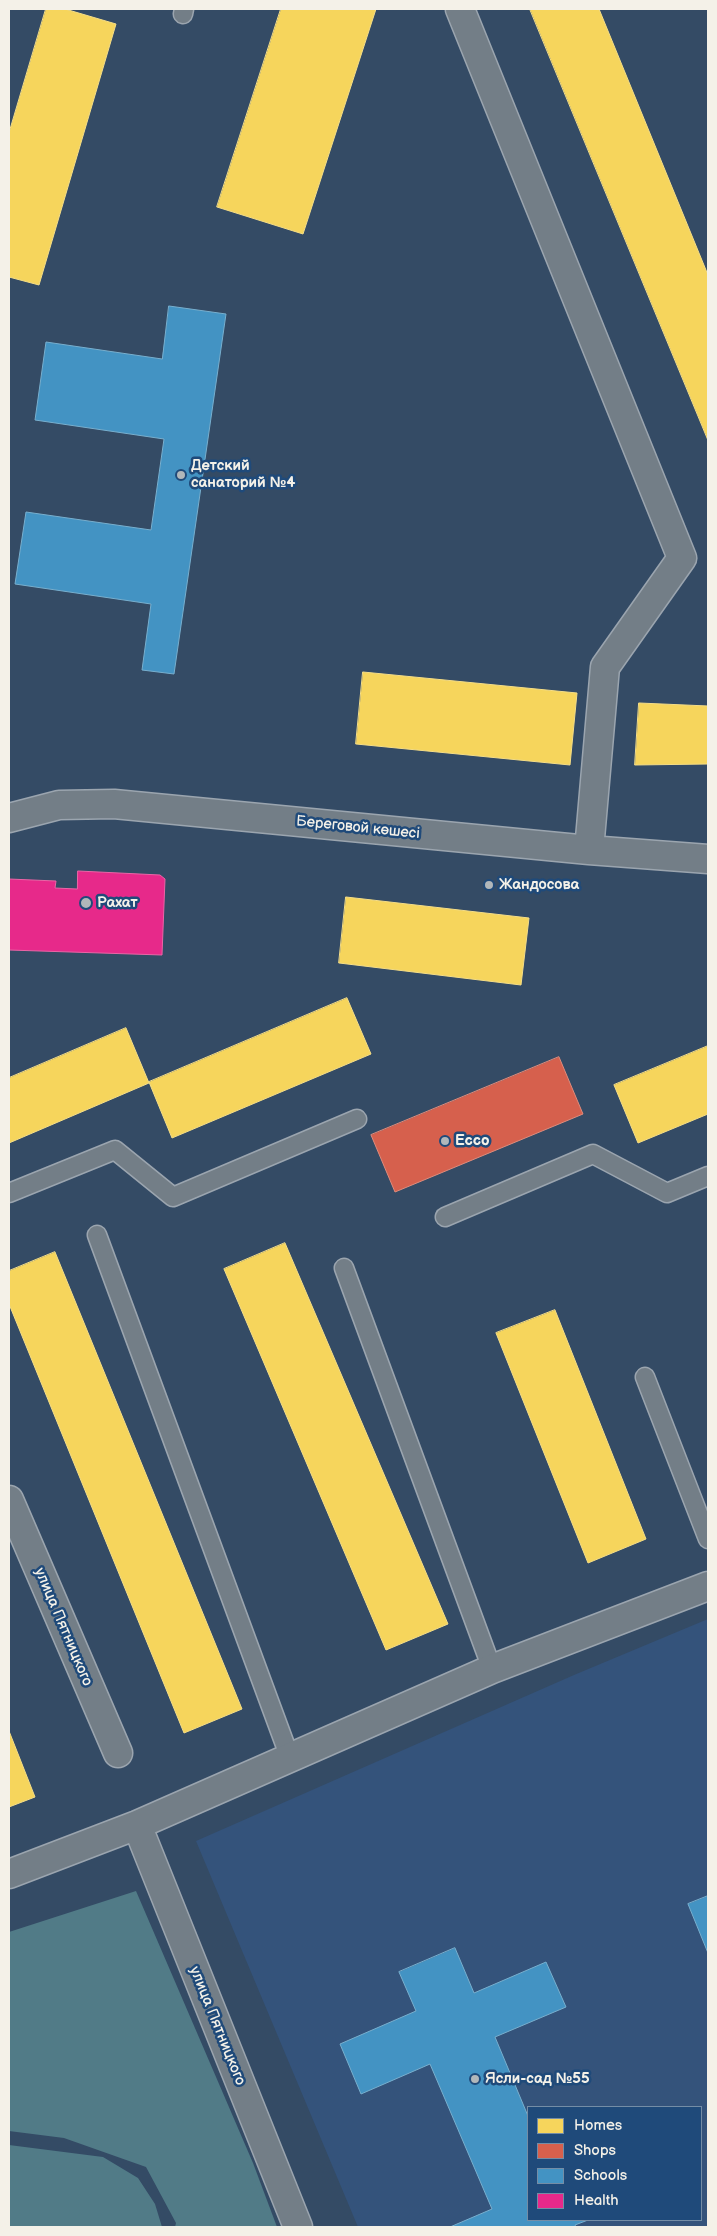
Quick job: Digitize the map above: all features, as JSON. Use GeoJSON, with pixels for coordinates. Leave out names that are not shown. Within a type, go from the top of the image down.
{"type":"FeatureCollection","features":[{"type":"Feature","properties":{"kind":"street"},"geometry":{"type":"LineString","coordinates":[[460,9],[682,558],[605,667],[589,850]]}},
{"type":"Feature","properties":{"kind":"street","name":"Береговой көшесі"},"geometry":{"type":"LineString","coordinates":[[9,818],[59,805],[114,804],[589,850],[708,859]]}},
{"type":"Feature","properties":{"kind":"street","name":"улица Пятницкого"},"geometry":{"type":"LineString","coordinates":[[9,1500],[118,1753]]}},
{"type":"Feature","properties":{"kind":"street"},"geometry":{"type":"LineString","coordinates":[[9,1874],[137,1825],[492,1669],[708,1586]]}},
{"type":"Feature","properties":{"kind":"street","name":"улица Пятницкого"},"geometry":{"type":"LineString","coordinates":[[137,1825],[298,2227]]}},
{"type":"Feature","properties":{"kind":"lane"},"geometry":{"type":"LineString","coordinates":[[9,1193],[115,1150],[173,1197],[357,1119]]}},
{"type":"Feature","properties":{"kind":"lane"},"geometry":{"type":"LineString","coordinates":[[446,1217],[593,1154],[667,1193],[708,1176]]}},
{"type":"Feature","properties":{"kind":"lane"},"geometry":{"type":"LineString","coordinates":[[97,1236],[290,1758]]}},
{"type":"Feature","properties":{"kind":"lane"},"geometry":{"type":"LineString","coordinates":[[344,1268],[492,1669]]}},
{"type":"Feature","properties":{"kind":"lane"},"geometry":{"type":"LineString","coordinates":[[645,1378],[708,1539]]}},
{"type":"Feature","properties":{"kind":"shaded area"},"geometry":{"type":"Polygon","coordinates":[[[708,1619],[708,2227],[358,2227],[196,1841],[574,1675],[708,1619]]]}},
{"type":"Feature","properties":{"kind":"green space"},"geometry":{"type":"Polygon","coordinates":[[[136,1891],[253,2163],[277,2227],[175,2227],[176,2223],[146,2167],[64,2138],[9,2131],[9,1932],[136,1891]]]}},
{"type":"Feature","properties":{"kind":"green space"},"geometry":{"type":"Polygon","coordinates":[[[9,2145],[103,2157],[138,2178],[155,2204],[162,2227],[9,2227],[9,2145]]]}},
{"type":"Feature","properties":{"kind":"building: Homes"},"geometry":{"type":"Polygon","coordinates":[[[46,9],[65,9],[116,24],[39,285],[9,277],[9,133],[46,9]]]}},
{"type":"Feature","properties":{"kind":"building: Homes"},"geometry":{"type":"Polygon","coordinates":[[[281,9],[376,9],[303,234],[217,207],[281,9]]]}},
{"type":"Feature","properties":{"kind":"building: Homes"},"geometry":{"type":"Polygon","coordinates":[[[530,9],[599,9],[708,275],[708,440],[530,9]]]}},
{"type":"Feature","properties":{"kind":"building: Homes"},"geometry":{"type":"Polygon","coordinates":[[[363,672],[577,693],[570,765],[356,744],[363,672]]]}},
{"type":"Feature","properties":{"kind":"building: Homes"},"geometry":{"type":"Polygon","coordinates":[[[639,703],[708,706],[708,764],[635,765],[639,703]]]}},
{"type":"Feature","properties":{"kind":"building: Homes"},"geometry":{"type":"Polygon","coordinates":[[[346,897],[529,918],[521,985],[339,963],[346,897]]]}},
{"type":"Feature","properties":{"kind":"building: Homes"},"geometry":{"type":"Polygon","coordinates":[[[347,998],[371,1054],[172,1138],[149,1082],[347,998]]]}},
{"type":"Feature","properties":{"kind":"building: Homes"},"geometry":{"type":"Polygon","coordinates":[[[126,1028],[149,1083],[9,1143],[9,1078],[126,1028]]]}},
{"type":"Feature","properties":{"kind":"building: Homes"},"geometry":{"type":"Polygon","coordinates":[[[708,1046],[708,1114],[638,1143],[614,1085],[708,1046]]]}},
{"type":"Feature","properties":{"kind":"building: Homes"},"geometry":{"type":"Polygon","coordinates":[[[285,1243],[448,1624],[386,1650],[224,1269],[285,1243]]]}},
{"type":"Feature","properties":{"kind":"building: Homes"},"geometry":{"type":"Polygon","coordinates":[[[55,1252],[242,1709],[184,1733],[9,1304],[9,1271],[55,1252]]]}},
{"type":"Feature","properties":{"kind":"building: Homes"},"geometry":{"type":"Polygon","coordinates":[[[555,1310],[646,1539],[588,1563],[496,1333],[555,1310]]]}},
{"type":"Feature","properties":{"kind":"building: Homes"},"geometry":{"type":"Polygon","coordinates":[[[9,1731],[35,1797],[9,1807],[9,1731]]]}},
{"type":"Feature","properties":{"kind":"building: Shops"},"geometry":{"type":"Polygon","coordinates":[[[559,1057],[583,1114],[395,1192],[371,1135],[559,1057]]]}},
{"type":"Feature","properties":{"kind":"building: Schools","name":"Детский санаторий №4"},"geometry":{"type":"Polygon","coordinates":[[[169,306],[226,314],[174,674],[142,670],[151,604],[15,584],[26,512],[151,530],[164,439],[35,420],[46,342],[162,359],[169,306]]]}},
{"type":"Feature","properties":{"kind":"building: Schools"},"geometry":{"type":"Polygon","coordinates":[[[708,1896],[708,1953],[688,1904],[708,1896]]]}},
{"type":"Feature","properties":{"kind":"building: Schools","name":"Ясли-сад №55"},"geometry":{"type":"Polygon","coordinates":[[[455,1948],[474,1993],[546,1962],[566,2007],[495,2037],[527,2114],[527,2221],[585,2221],[575,2225],[576,2227],[450,2227],[492,2209],[430,2064],[361,2094],[340,2044],[416,2011],[399,1972],[455,1948]]]}},
{"type":"Feature","properties":{"kind":"building: Health","name":"Рахат"},"geometry":{"type":"Polygon","coordinates":[[[78,871],[160,875],[165,879],[162,955],[9,950],[9,879],[56,881],[55,888],[77,889],[78,871]]]}},
{"type":"Feature","properties":{"kind":"place","name":"Детский санаторий №4"},"geometry":{"type":"Point","coordinates":[181,475]}},
{"type":"Feature","properties":{"kind":"place","name":"Жандосова"},"geometry":{"type":"Point","coordinates":[489,885]}},
{"type":"Feature","properties":{"kind":"place","name":"Рахат"},"geometry":{"type":"Point","coordinates":[86,903]}},
{"type":"Feature","properties":{"kind":"place","name":"Ecco"},"geometry":{"type":"Point","coordinates":[445,1141]}},
{"type":"Feature","properties":{"kind":"place","name":"Ясли-сад №55"},"geometry":{"type":"Point","coordinates":[475,2079]}}]}
